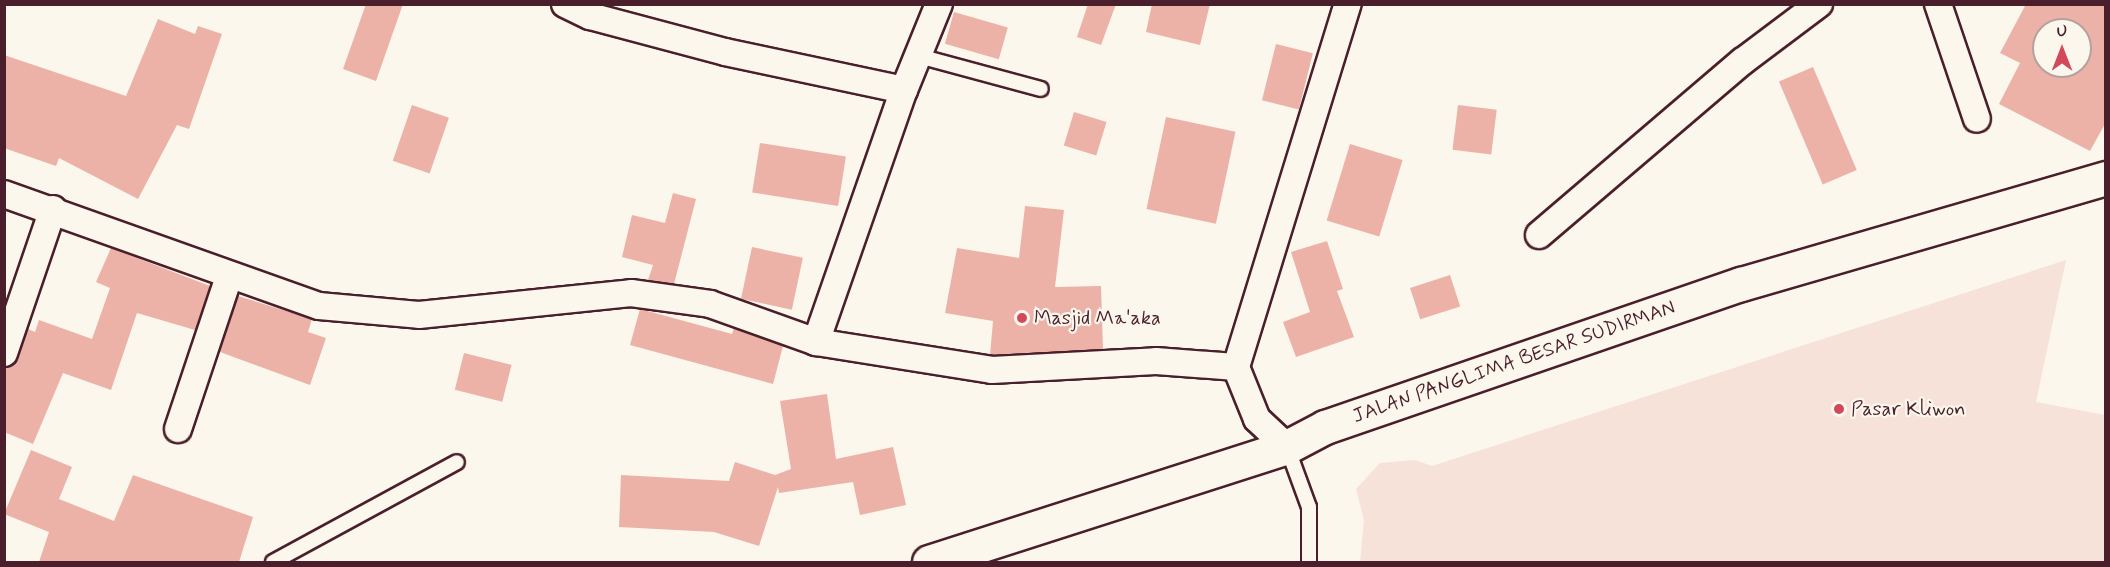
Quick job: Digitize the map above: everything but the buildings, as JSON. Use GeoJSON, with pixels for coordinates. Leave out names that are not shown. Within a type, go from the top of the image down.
{"type":"FeatureCollection","features":[{"type":"Feature","properties":{"kind":"main road","name":"JALAN PANGLIMA BESAR SUDIRMAN"},"geometry":{"type":"LineString","coordinates":[[929,562],[1287,447],[1325,427],[1741,284],[2106,178]]}},
{"type":"Feature","properties":{"kind":"street"},"geometry":{"type":"LineString","coordinates":[[565,4],[590,16],[725,52],[904,90]]}},
{"type":"Feature","properties":{"kind":"street"},"geometry":{"type":"LineString","coordinates":[[816,342],[904,90],[939,4]]}},
{"type":"Feature","properties":{"kind":"street"},"geometry":{"type":"LineString","coordinates":[[1287,447],[1257,419],[1236,367],[1348,4]]}},
{"type":"Feature","properties":{"kind":"street"},"geometry":{"type":"LineString","coordinates":[[1539,235],[1743,61],[1819,4]]}},
{"type":"Feature","properties":{"kind":"street"},"geometry":{"type":"LineString","coordinates":[[1938,4],[1977,119]]}},
{"type":"Feature","properties":{"kind":"street"},"geometry":{"type":"LineString","coordinates":[[4,194],[53,209],[229,277],[319,306],[419,315],[631,292],[710,304],[816,342],[992,370],[1156,361],[1236,367]]}},
{"type":"Feature","properties":{"kind":"street"},"geometry":{"type":"LineString","coordinates":[[4,353],[53,209]]}},
{"type":"Feature","properties":{"kind":"street"},"geometry":{"type":"LineString","coordinates":[[178,429],[229,277]]}},
{"type":"Feature","properties":{"kind":"lane"},"geometry":{"type":"LineString","coordinates":[[919,56],[1041,89]]}},
{"type":"Feature","properties":{"kind":"lane"},"geometry":{"type":"LineString","coordinates":[[1287,447],[1309,507],[1309,562]]}},
{"type":"Feature","properties":{"kind":"lane"},"geometry":{"type":"LineString","coordinates":[[273,562],[457,462]]}},
{"type":"Feature","properties":{"kind":"shaded area","name":"Pasar Kliwon"},"geometry":{"type":"Polygon","coordinates":[[[2066,260],[2036,402],[2105,415],[2105,562],[1360,562],[1364,520],[1356,489],[1380,463],[1415,460],[1432,466],[2066,260]]]}},
{"type":"Feature","properties":{"kind":"place","name":"Masjid Ma'aka"},"geometry":{"type":"Point","coordinates":[1022,318]}},
{"type":"Feature","properties":{"kind":"place","name":"Pasar Kliwon"},"geometry":{"type":"Point","coordinates":[1839,409]}}]}
